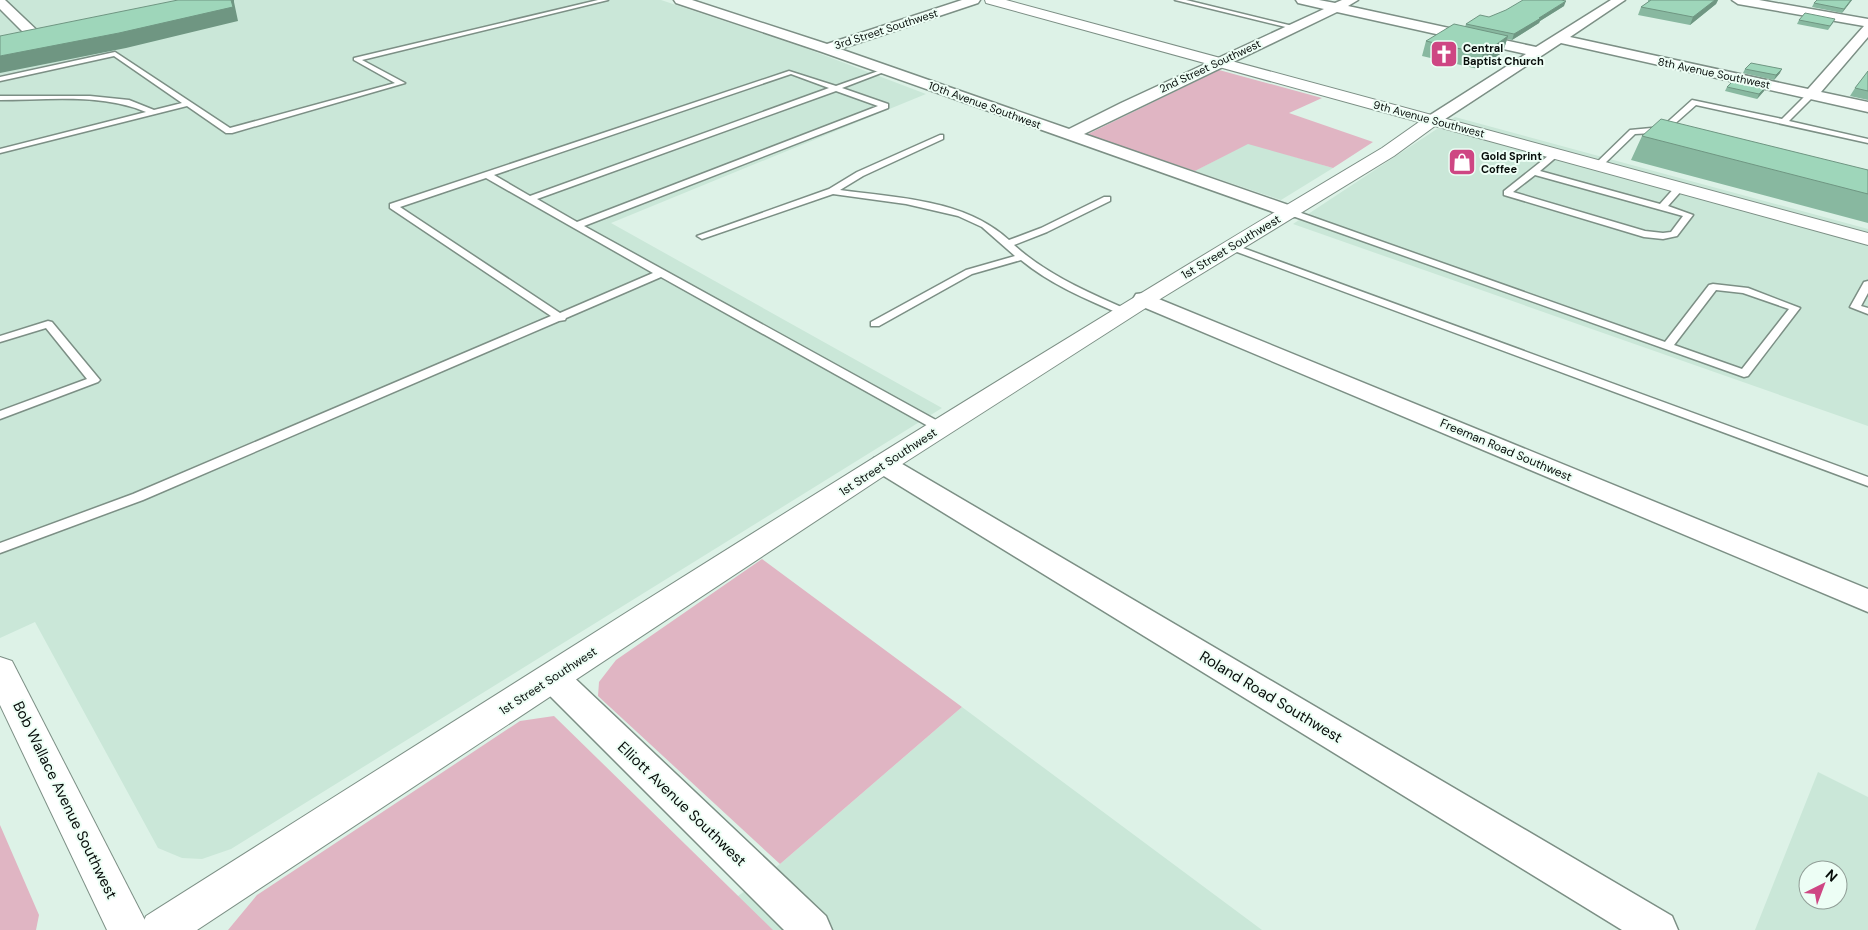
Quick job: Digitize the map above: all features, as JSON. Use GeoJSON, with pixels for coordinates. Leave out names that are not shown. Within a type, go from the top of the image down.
{"type":"FeatureCollection","features":[{"type":"Feature","properties":{"kind":"street","name":"10th Avenue Southwest"},"geometry":{"type":"LineString","coordinates":[[680,0],[827,49],[1290,212]]}},
{"type":"Feature","properties":{"kind":"street","name":"3rd Street Southwest"},"geometry":{"type":"LineString","coordinates":[[827,49],[974,0]]}},
{"type":"Feature","properties":{"kind":"street","name":"9th Avenue Southwest"},"geometry":{"type":"LineString","coordinates":[[991,0],[1868,239]]}},
{"type":"Feature","properties":{"kind":"street"},"geometry":{"type":"LineString","coordinates":[[1302,0],[1538,52]]}},
{"type":"Feature","properties":{"kind":"street","name":"2nd Street Southwest"},"geometry":{"type":"LineString","coordinates":[[1070,135],[1219,62],[1352,0]]}},
{"type":"Feature","properties":{"kind":"street","name":"1st Street Southwest"},"geometry":{"type":"LineString","coordinates":[[161,930],[883,464],[1134,306],[1388,152],[1433,120],[1619,0]]}},
{"type":"Feature","properties":{"kind":"street"},"geometry":{"type":"LineString","coordinates":[[1738,0],[1868,23]]}},
{"type":"Feature","properties":{"kind":"street"},"geometry":{"type":"LineString","coordinates":[[0,2],[43,38],[19,43]]}},
{"type":"Feature","properties":{"kind":"street"},"geometry":{"type":"LineString","coordinates":[[1811,95],[1868,29]]}},
{"type":"Feature","properties":{"kind":"street","name":"8th Avenue Southwest"},"geometry":{"type":"LineString","coordinates":[[1559,39],[1868,107]]}},
{"type":"Feature","properties":{"kind":"street","name":"Freeman Road Southwest"},"geometry":{"type":"LineString","coordinates":[[1134,306],[1868,601]]}},
{"type":"Feature","properties":{"kind":"street","name":"Roland Road Southwest"},"geometry":{"type":"LineString","coordinates":[[883,464],[1658,930]]}},
{"type":"Feature","properties":{"kind":"street","name":"Bob Wallace Avenue Southwest"},"geometry":{"type":"LineString","coordinates":[[0,670],[129,930]]}},
{"type":"Feature","properties":{"kind":"street","name":"Elliott Avenue Southwest"},"geometry":{"type":"LineString","coordinates":[[553,678],[812,930]]}},
{"type":"Feature","properties":{"kind":"lane"},"geometry":{"type":"LineString","coordinates":[[0,79],[115,54],[229,131],[400,83],[356,59],[605,0]]}},
{"type":"Feature","properties":{"kind":"lane"},"geometry":{"type":"LineString","coordinates":[[1178,0],[1294,27]]}},
{"type":"Feature","properties":{"kind":"lane"},"geometry":{"type":"LineString","coordinates":[[530,199],[886,70]]}},
{"type":"Feature","properties":{"kind":"lane"},"geometry":{"type":"LineString","coordinates":[[561,318],[393,206],[791,72],[885,106],[577,225]]}},
{"type":"Feature","properties":{"kind":"lane"},"geometry":{"type":"LineString","coordinates":[[1784,122],[1811,95]]}},
{"type":"Feature","properties":{"kind":"lane"},"geometry":{"type":"LineString","coordinates":[[0,98],[90,98],[129,102],[152,112]]}},
{"type":"Feature","properties":{"kind":"lane"},"geometry":{"type":"LineString","coordinates":[[1664,129],[1695,102],[1868,141]]}},
{"type":"Feature","properties":{"kind":"lane"},"geometry":{"type":"LineString","coordinates":[[0,151],[189,103]]}},
{"type":"Feature","properties":{"kind":"lane"},"geometry":{"type":"LineString","coordinates":[[1598,165],[1634,132],[1664,129],[1673,131]]}},
{"type":"Feature","properties":{"kind":"lane"},"geometry":{"type":"LineString","coordinates":[[702,236],[832,191],[860,174],[940,137]]}},
{"type":"Feature","properties":{"kind":"lane"},"geometry":{"type":"LineString","coordinates":[[1533,172],[1689,216],[1674,234],[1663,236],[1644,234],[1507,193],[1533,172],[1556,154]]}},
{"type":"Feature","properties":{"kind":"lane"},"geometry":{"type":"LineString","coordinates":[[487,175],[941,428]]}},
{"type":"Feature","properties":{"kind":"lane"},"geometry":{"type":"LineString","coordinates":[[1662,208],[1680,188]]}},
{"type":"Feature","properties":{"kind":"lane"},"geometry":{"type":"LineString","coordinates":[[832,191],[952,212],[979,222],[1022,257],[1065,284],[1134,306]]}},
{"type":"Feature","properties":{"kind":"lane"},"geometry":{"type":"LineString","coordinates":[[1008,244],[1044,230],[1107,199]]}},
{"type":"Feature","properties":{"kind":"lane"},"geometry":{"type":"LineString","coordinates":[[1290,212],[1744,374],[1795,308],[1744,290],[1713,287],[1667,346]]}},
{"type":"Feature","properties":{"kind":"lane"},"geometry":{"type":"LineString","coordinates":[[1232,247],[1868,482]]}},
{"type":"Feature","properties":{"kind":"lane"},"geometry":{"type":"LineString","coordinates":[[875,324],[969,272],[1022,257]]}},
{"type":"Feature","properties":{"kind":"lane"},"geometry":{"type":"LineString","coordinates":[[0,548],[33,534],[138,497],[561,318],[662,273]]}},
{"type":"Feature","properties":{"kind":"lane"},"geometry":{"type":"LineString","coordinates":[[1868,284],[1855,307],[1868,311]]}},
{"type":"Feature","properties":{"kind":"lane"},"geometry":{"type":"LineString","coordinates":[[0,339],[48,324],[94,380],[0,415]]}},
{"type":"Feature","properties":{"kind":"shaded area"},"geometry":{"type":"Polygon","coordinates":[[[0,0],[661,0],[805,48],[926,94],[611,223],[942,408],[231,849],[202,859],[182,858],[158,848],[35,622],[0,638],[0,0]]]}},
{"type":"Feature","properties":{"kind":"shaded area"},"geometry":{"type":"Polygon","coordinates":[[[1219,70],[1322,98],[1289,113],[1373,142],[1333,168],[1248,144],[1195,171],[1086,135],[1219,70]]]}},
{"type":"Feature","properties":{"kind":"shaded area"},"geometry":{"type":"Polygon","coordinates":[[[1455,117],[1868,229],[1868,426],[1293,224],[1455,117]]]}},
{"type":"Feature","properties":{"kind":"shaded area"},"geometry":{"type":"Polygon","coordinates":[[[1248,143],[1333,168],[1281,200],[1195,171],[1248,143]]]}},
{"type":"Feature","properties":{"kind":"shaded area"},"geometry":{"type":"Polygon","coordinates":[[[762,559],[962,707],[780,864],[598,696],[599,682],[616,660],[762,559]]]}},
{"type":"Feature","properties":{"kind":"shaded area"},"geometry":{"type":"Polygon","coordinates":[[[962,707],[1262,930],[757,930],[729,903],[780,864],[962,707]]]}},
{"type":"Feature","properties":{"kind":"shaded area"},"geometry":{"type":"Polygon","coordinates":[[[554,716],[773,930],[228,930],[257,895],[520,721],[554,716]]]}},
{"type":"Feature","properties":{"kind":"shaded area"},"geometry":{"type":"Polygon","coordinates":[[[1818,772],[1868,797],[1868,930],[1755,930],[1818,772]]]}},
{"type":"Feature","properties":{"kind":"shaded area"},"geometry":{"type":"Polygon","coordinates":[[[0,825],[39,915],[36,930],[0,930],[0,825]]]}},
{"type":"Feature","properties":{"kind":"building"},"geometry":{"type":"Polygon","coordinates":[[[178,0],[231,0],[233,7],[119,33],[0,56],[0,36],[178,0]]]}},
{"type":"Feature","properties":{"kind":"building"},"geometry":{"type":"Polygon","coordinates":[[[1523,0],[1566,1],[1514,34],[1466,24],[1480,15],[1489,17],[1523,0]]]}},
{"type":"Feature","properties":{"kind":"building"},"geometry":{"type":"Polygon","coordinates":[[[1651,0],[1715,0],[1693,17],[1641,7],[1651,0]]]}},
{"type":"Feature","properties":{"kind":"building"},"geometry":{"type":"Polygon","coordinates":[[[1817,0],[1851,0],[1844,9],[1814,3],[1817,0]]]}},
{"type":"Feature","properties":{"kind":"building"},"geometry":{"type":"Polygon","coordinates":[[[1805,13],[1835,19],[1830,26],[1799,20],[1805,13]]]}},
{"type":"Feature","properties":{"kind":"building"},"geometry":{"type":"Polygon","coordinates":[[[1454,24],[1508,36],[1483,54],[1426,41],[1454,24]]]}},
{"type":"Feature","properties":{"kind":"building"},"geometry":{"type":"Polygon","coordinates":[[[1751,63],[1782,69],[1776,75],[1745,69],[1751,63]]]}},
{"type":"Feature","properties":{"kind":"building"},"geometry":{"type":"Polygon","coordinates":[[[1868,71],[1868,91],[1855,88],[1868,71]]]}},
{"type":"Feature","properties":{"kind":"building"},"geometry":{"type":"Polygon","coordinates":[[[1735,79],[1767,86],[1759,94],[1727,87],[1735,79]]]}},
{"type":"Feature","properties":{"kind":"building"},"geometry":{"type":"Polygon","coordinates":[[[1661,119],[1868,170],[1868,194],[1642,136],[1661,119]]]}},
{"type":"Feature","properties":{"kind":"place","name":"Central Baptist Church"},"geometry":{"type":"Point","coordinates":[1444,54]}},
{"type":"Feature","properties":{"kind":"place","name":"Gold Sprint Coffee"},"geometry":{"type":"Point","coordinates":[1462,162]}}]}
